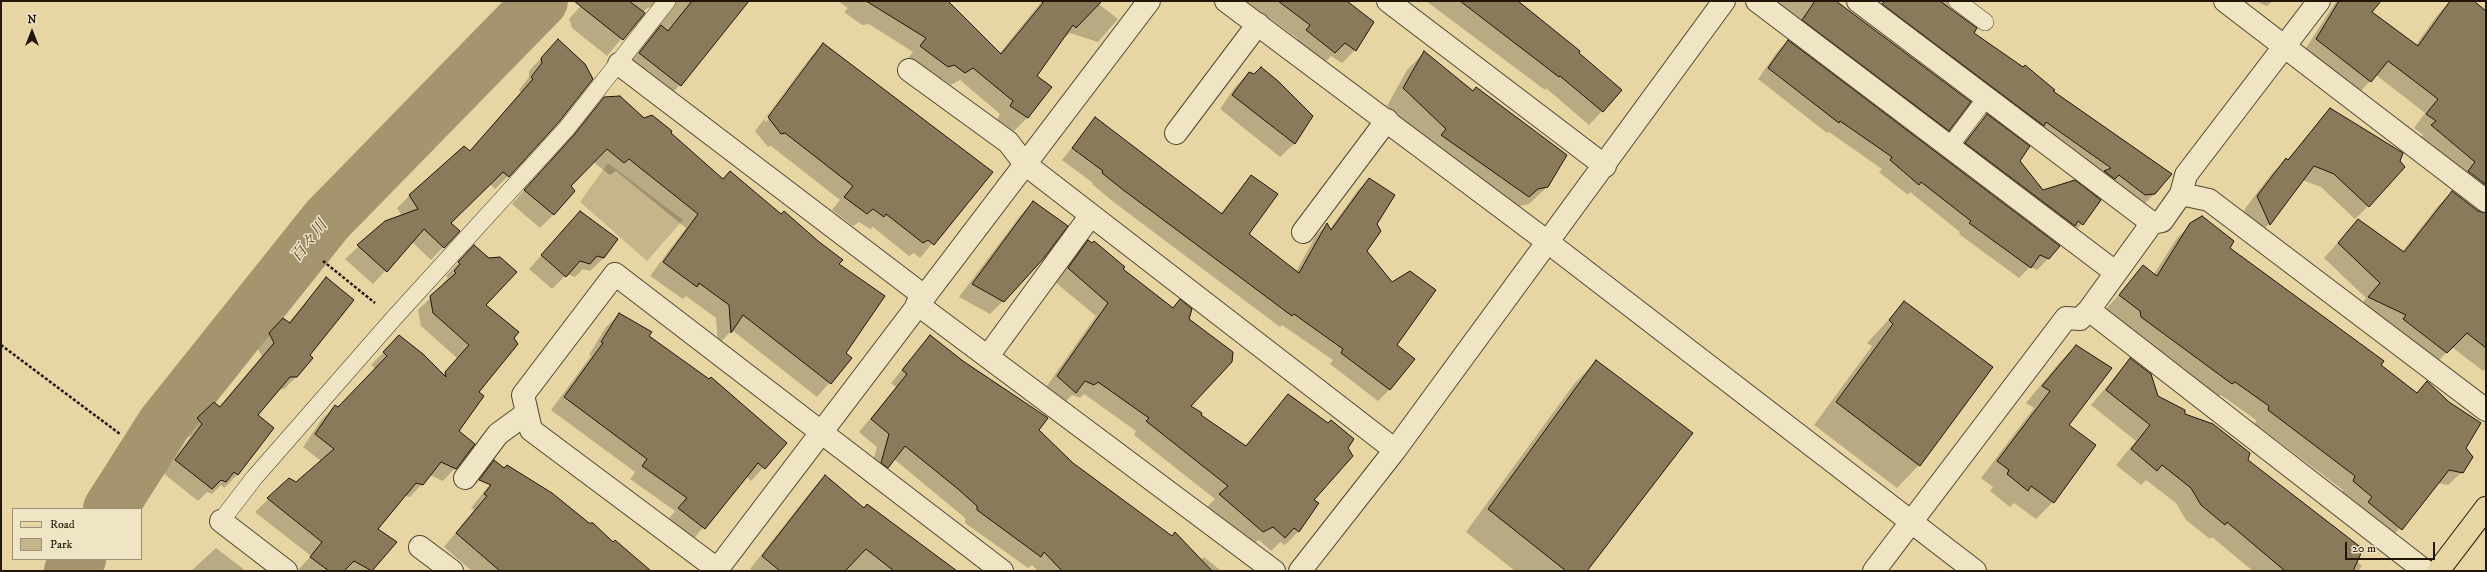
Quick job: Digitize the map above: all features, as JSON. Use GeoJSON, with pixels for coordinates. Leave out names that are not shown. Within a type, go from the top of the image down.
{"type":"FeatureCollection","features":[{"type":"Feature","properties":{"kind":"main road"},"geometry":{"type":"LineString","coordinates":[[2438,571],[2486,508]]}},
{"type":"Feature","properties":{"kind":"street"},"geometry":{"type":"LineString","coordinates":[[1002,571],[820,432],[615,274],[523,395],[531,430],[722,568],[820,432],[1149,1]]}},
{"type":"Feature","properties":{"kind":"street"},"geometry":{"type":"LineString","coordinates":[[1226,1],[1387,120],[1549,243],[1910,523],[1975,571]]}},
{"type":"Feature","properties":{"kind":"street"},"geometry":{"type":"LineString","coordinates":[[1388,1],[1605,166]]}},
{"type":"Feature","properties":{"kind":"street"},"geometry":{"type":"LineString","coordinates":[[1300,571],[1395,450],[1549,243],[1724,1]]}},
{"type":"Feature","properties":{"kind":"street"},"geometry":{"type":"LineString","coordinates":[[1757,1],[2115,272]]}},
{"type":"Feature","properties":{"kind":"street"},"geometry":{"type":"LineString","coordinates":[[1858,1],[2152,222],[2162,221],[2181,194],[2186,175],[2319,1]]}},
{"type":"Feature","properties":{"kind":"street"},"geometry":{"type":"LineString","coordinates":[[2225,1],[2486,201]]}},
{"type":"Feature","properties":{"kind":"street"},"geometry":{"type":"LineString","coordinates":[[1176,133],[1258,24]]}},
{"type":"Feature","properties":{"kind":"street"},"geometry":{"type":"LineString","coordinates":[[619,64],[920,300],[988,356],[1274,571]]}},
{"type":"Feature","properties":{"kind":"street"},"geometry":{"type":"LineString","coordinates":[[909,70],[1008,142],[1024,164],[1395,450]]}},
{"type":"Feature","properties":{"kind":"street"},"geometry":{"type":"LineString","coordinates":[[1303,232],[1387,120]]}},
{"type":"Feature","properties":{"kind":"street"},"geometry":{"type":"LineString","coordinates":[[2181,194],[2208,200],[2486,410]]}},
{"type":"Feature","properties":{"kind":"street"},"geometry":{"type":"LineString","coordinates":[[988,356],[1091,215]]}},
{"type":"Feature","properties":{"kind":"street"},"geometry":{"type":"LineString","coordinates":[[1874,571],[2066,318],[2080,319],[2090,310],[2115,272],[2152,222]]}},
{"type":"Feature","properties":{"kind":"street"},"geometry":{"type":"LineString","coordinates":[[2090,310],[2425,571]]}},
{"type":"Feature","properties":{"kind":"street"},"geometry":{"type":"LineString","coordinates":[[465,478],[498,434],[527,413]]}},
{"type":"Feature","properties":{"kind":"street"},"geometry":{"type":"LineString","coordinates":[[221,521],[286,571]]}},
{"type":"Feature","properties":{"kind":"street"},"geometry":{"type":"LineString","coordinates":[[420,547],[452,571]]}},
{"type":"Feature","properties":{"kind":"lane"},"geometry":{"type":"LineString","coordinates":[[221,521],[254,478],[394,318],[567,128],[668,1]]}},
{"type":"Feature","properties":{"kind":"lane"},"geometry":{"type":"LineString","coordinates":[[1957,1],[1985,22]]}},
{"type":"Feature","properties":{"kind":"lane"},"geometry":{"type":"LineString","coordinates":[[1950,146],[1986,98]]}},
{"type":"Feature","properties":{"kind":"path"},"geometry":{"type":"LineString","coordinates":[[323,261],[394,318]]}},
{"type":"Feature","properties":{"kind":"path"},"geometry":{"type":"LineString","coordinates":[[1,345],[120,434]]}},
{"type":"Feature","properties":{"kind":"green space"},"geometry":{"type":"Polygon","coordinates":[[[608,163],[683,220],[647,261],[580,202],[608,163]]]}},
{"type":"Feature","properties":{"kind":"building"},"geometry":{"type":"Polygon","coordinates":[[[574,1],[629,1],[645,13],[623,40],[574,1]]]}},
{"type":"Feature","properties":{"kind":"building"},"geometry":{"type":"Polygon","coordinates":[[[692,1],[749,1],[681,86],[639,53],[661,25],[668,31],[692,1]]]}},
{"type":"Feature","properties":{"kind":"building"},"geometry":{"type":"Polygon","coordinates":[[[866,1],[948,1],[1001,54],[1043,3],[1041,1],[1102,1],[1076,28],[1073,25],[1037,76],[1052,87],[1028,118],[1010,106],[1013,101],[973,68],[965,73],[954,65],[948,67],[920,46],[926,38],[866,1]]]}},
{"type":"Feature","properties":{"kind":"building"},"geometry":{"type":"Polygon","coordinates":[[[1278,1],[1347,1],[1374,22],[1356,51],[1345,43],[1335,53],[1306,30],[1310,25],[1278,1]]]}},
{"type":"Feature","properties":{"kind":"building"},"geometry":{"type":"Polygon","coordinates":[[[1460,1],[1518,1],[1580,51],[1579,53],[1622,90],[1603,112],[1560,76],[1559,77],[1460,1]]]}},
{"type":"Feature","properties":{"kind":"building"},"geometry":{"type":"Polygon","coordinates":[[[1815,1],[1836,1],[1971,102],[1949,131],[1802,20],[1815,1]]]}},
{"type":"Feature","properties":{"kind":"building"},"geometry":{"type":"Polygon","coordinates":[[[1885,1],[1940,1],[1977,28],[1974,33],[2023,67],[2025,65],[2055,90],[2053,91],[2172,174],[2155,194],[2145,195],[2119,175],[2115,179],[2104,171],[2111,168],[2046,122],[2044,126],[1882,4],[1885,1]]]}},
{"type":"Feature","properties":{"kind":"building"},"geometry":{"type":"Polygon","coordinates":[[[2339,1],[2381,1],[2372,12],[2418,46],[2450,1],[2474,1],[2486,11],[2486,185],[2468,171],[2475,162],[2431,125],[2436,121],[2426,114],[2438,99],[2388,61],[2371,82],[2316,39],[2339,1]]]}},
{"type":"Feature","properties":{"kind":"building"},"geometry":{"type":"Polygon","coordinates":[[[558,39],[585,64],[593,79],[559,122],[509,177],[503,172],[451,223],[460,231],[444,248],[424,229],[387,272],[357,245],[385,221],[418,209],[409,195],[464,146],[470,151],[533,79],[531,77],[542,63],[541,58],[558,39]]]}},
{"type":"Feature","properties":{"kind":"building"},"geometry":{"type":"Polygon","coordinates":[[[1788,40],[2060,246],[2049,259],[2040,255],[2031,268],[1969,223],[1971,221],[1921,182],[1919,185],[1890,160],[1892,157],[1840,121],[1839,123],[1768,68],[1788,40]]]}},
{"type":"Feature","properties":{"kind":"building"},"geometry":{"type":"Polygon","coordinates":[[[823,43],[993,172],[934,245],[928,240],[923,243],[886,214],[884,217],[873,209],[867,214],[844,197],[853,186],[785,133],[781,134],[768,117],[823,43]]]}},
{"type":"Feature","properties":{"kind":"building"},"geometry":{"type":"Polygon","coordinates":[[[1424,51],[1473,91],[1476,87],[1567,155],[1548,187],[1538,189],[1529,197],[1441,135],[1446,129],[1403,88],[1424,51]]]}},
{"type":"Feature","properties":{"kind":"building"},"geometry":{"type":"Polygon","coordinates":[[[1261,67],[1278,81],[1313,116],[1295,144],[1232,95],[1249,72],[1254,74],[1261,67]]]}},
{"type":"Feature","properties":{"kind":"building"},"geometry":{"type":"Polygon","coordinates":[[[620,96],[644,118],[652,115],[672,131],[671,133],[723,179],[730,171],[781,214],[784,211],[818,241],[843,260],[839,264],[885,296],[846,353],[852,358],[831,384],[743,315],[731,333],[729,305],[699,283],[697,287],[663,262],[698,214],[629,159],[624,163],[607,149],[571,186],[575,191],[554,215],[524,190],[574,135],[604,97],[620,96]]]}},
{"type":"Feature","properties":{"kind":"building"},"geometry":{"type":"Polygon","coordinates":[[[2330,108],[2403,153],[2400,161],[2405,167],[2369,207],[2334,174],[2314,166],[2270,225],[2257,196],[2286,158],[2288,160],[2330,108]]]}},
{"type":"Feature","properties":{"kind":"building"},"geometry":{"type":"Polygon","coordinates":[[[1987,114],[2030,146],[2020,161],[2043,190],[2075,180],[2101,200],[2083,225],[2078,221],[2075,226],[1965,143],[1987,114]]]}},
{"type":"Feature","properties":{"kind":"building"},"geometry":{"type":"Polygon","coordinates":[[[1095,117],[1222,214],[1251,175],[1278,194],[1249,234],[1299,273],[1327,223],[1331,230],[1369,178],[1395,195],[1377,224],[1381,231],[1367,251],[1392,282],[1410,271],[1436,290],[1397,345],[1415,359],[1390,390],[1341,353],[1343,349],[1294,314],[1292,316],[1122,189],[1102,173],[1103,171],[1072,148],[1095,117]]]}},
{"type":"Feature","properties":{"kind":"building"},"geometry":{"type":"Polygon","coordinates":[[[2452,191],[2478,211],[2486,213],[2486,348],[2467,333],[2447,353],[2403,319],[2406,315],[2368,297],[2380,283],[2338,243],[2358,219],[2404,252],[2452,191]]]}},
{"type":"Feature","properties":{"kind":"building"},"geometry":{"type":"Polygon","coordinates":[[[1033,201],[1068,226],[1044,258],[1004,302],[972,284],[1033,201]]]}},
{"type":"Feature","properties":{"kind":"building"},"geometry":{"type":"Polygon","coordinates":[[[580,211],[618,239],[604,258],[597,256],[590,264],[580,261],[566,277],[541,255],[580,211]]]}},
{"type":"Feature","properties":{"kind":"building"},"geometry":{"type":"Polygon","coordinates":[[[2202,216],[2234,241],[2230,248],[2384,361],[2381,365],[2417,393],[2427,381],[2449,402],[2481,423],[2466,448],[2473,457],[2463,473],[2449,470],[2402,530],[2368,502],[2372,497],[2353,481],[2355,476],[2268,410],[2269,406],[2235,382],[2232,384],[2141,317],[2140,311],[2119,295],[2143,265],[2157,276],[2190,223],[2202,216]]]}},
{"type":"Feature","properties":{"kind":"building"},"geometry":{"type":"Polygon","coordinates":[[[1088,240],[1092,243],[1094,241],[1125,267],[1123,269],[1173,308],[1180,299],[1192,309],[1189,319],[1233,352],[1232,362],[1191,406],[1202,413],[1201,415],[1246,446],[1288,394],[1328,423],[1331,420],[1354,439],[1348,448],[1353,456],[1314,500],[1319,503],[1299,532],[1294,528],[1285,538],[1273,527],[1263,532],[1219,494],[1228,486],[1146,421],[1149,418],[1098,382],[1094,385],[1085,381],[1076,393],[1057,376],[1108,303],[1068,268],[1088,240]]]}},
{"type":"Feature","properties":{"kind":"building"},"geometry":{"type":"Polygon","coordinates":[[[474,245],[489,258],[500,257],[517,272],[486,305],[519,332],[514,338],[518,344],[479,392],[484,396],[459,431],[475,444],[456,469],[441,462],[423,485],[416,483],[378,529],[397,542],[372,571],[354,561],[344,571],[329,571],[310,557],[322,542],[267,498],[289,478],[296,482],[334,449],[315,434],[335,405],[338,407],[387,356],[383,352],[399,335],[423,354],[446,377],[445,372],[469,345],[433,313],[430,296],[456,273],[454,271],[460,264],[458,262],[474,245]]]}},
{"type":"Feature","properties":{"kind":"building"},"geometry":{"type":"Polygon","coordinates":[[[326,277],[354,300],[310,355],[313,358],[297,377],[290,377],[258,415],[274,428],[238,475],[234,472],[226,482],[221,480],[212,489],[175,460],[202,424],[197,418],[214,402],[220,407],[274,343],[269,333],[283,318],[290,323],[326,277]]]}},
{"type":"Feature","properties":{"kind":"building"},"geometry":{"type":"Polygon","coordinates":[[[1904,301],[1993,367],[1920,466],[1836,402],[1893,324],[1889,320],[1904,301]]]}},
{"type":"Feature","properties":{"kind":"building"},"geometry":{"type":"Polygon","coordinates":[[[619,313],[652,332],[649,336],[709,379],[711,377],[787,443],[765,469],[758,463],[705,529],[678,508],[687,498],[642,466],[647,459],[564,397],[603,343],[601,342],[619,313]]]}},
{"type":"Feature","properties":{"kind":"building"},"geometry":{"type":"Polygon","coordinates":[[[930,335],[963,361],[1048,418],[1039,430],[1073,463],[1172,536],[1175,532],[1212,571],[1062,571],[1044,552],[1041,557],[977,510],[977,506],[958,489],[905,446],[888,468],[881,463],[889,434],[871,419],[907,374],[902,370],[930,335]]]}},
{"type":"Feature","properties":{"kind":"building"},"geometry":{"type":"Polygon","coordinates":[[[2076,345],[2112,368],[2069,425],[2096,445],[2054,503],[2031,486],[2028,491],[2007,474],[2009,470],[1997,461],[2050,391],[2042,386],[2076,345]]]}},
{"type":"Feature","properties":{"kind":"building"},"geometry":{"type":"Polygon","coordinates":[[[2130,358],[2151,374],[2158,396],[2185,410],[2185,414],[2213,424],[2250,453],[2248,460],[2363,549],[2353,571],[2285,571],[2227,522],[2225,525],[2201,505],[2191,488],[2162,465],[2157,471],[2131,449],[2150,425],[2106,390],[2130,358]]]}},
{"type":"Feature","properties":{"kind":"building"},"geometry":{"type":"Polygon","coordinates":[[[1596,360],[1693,433],[1587,571],[1566,571],[1488,509],[1596,360]]]}},
{"type":"Feature","properties":{"kind":"building"},"geometry":{"type":"Polygon","coordinates":[[[494,460],[504,468],[507,465],[552,493],[589,523],[593,523],[613,542],[615,540],[651,571],[500,571],[456,533],[487,496],[484,494],[491,485],[479,480],[494,460]]]}},
{"type":"Feature","properties":{"kind":"building"},"geometry":{"type":"Polygon","coordinates":[[[825,475],[864,508],[867,504],[957,571],[894,571],[866,549],[845,571],[780,571],[762,556],[825,475]]]}},
{"type":"Feature","properties":{"kind":"waterway","name":"百々川"},"geometry":{"type":"LineString","coordinates":[[111,508],[164,424],[327,220],[541,1]]}},
{"type":"Feature","properties":{"kind":"waterway","name":"百々川"},"geometry":{"type":"LineString","coordinates":[[71,571],[78,560]]}}]}
